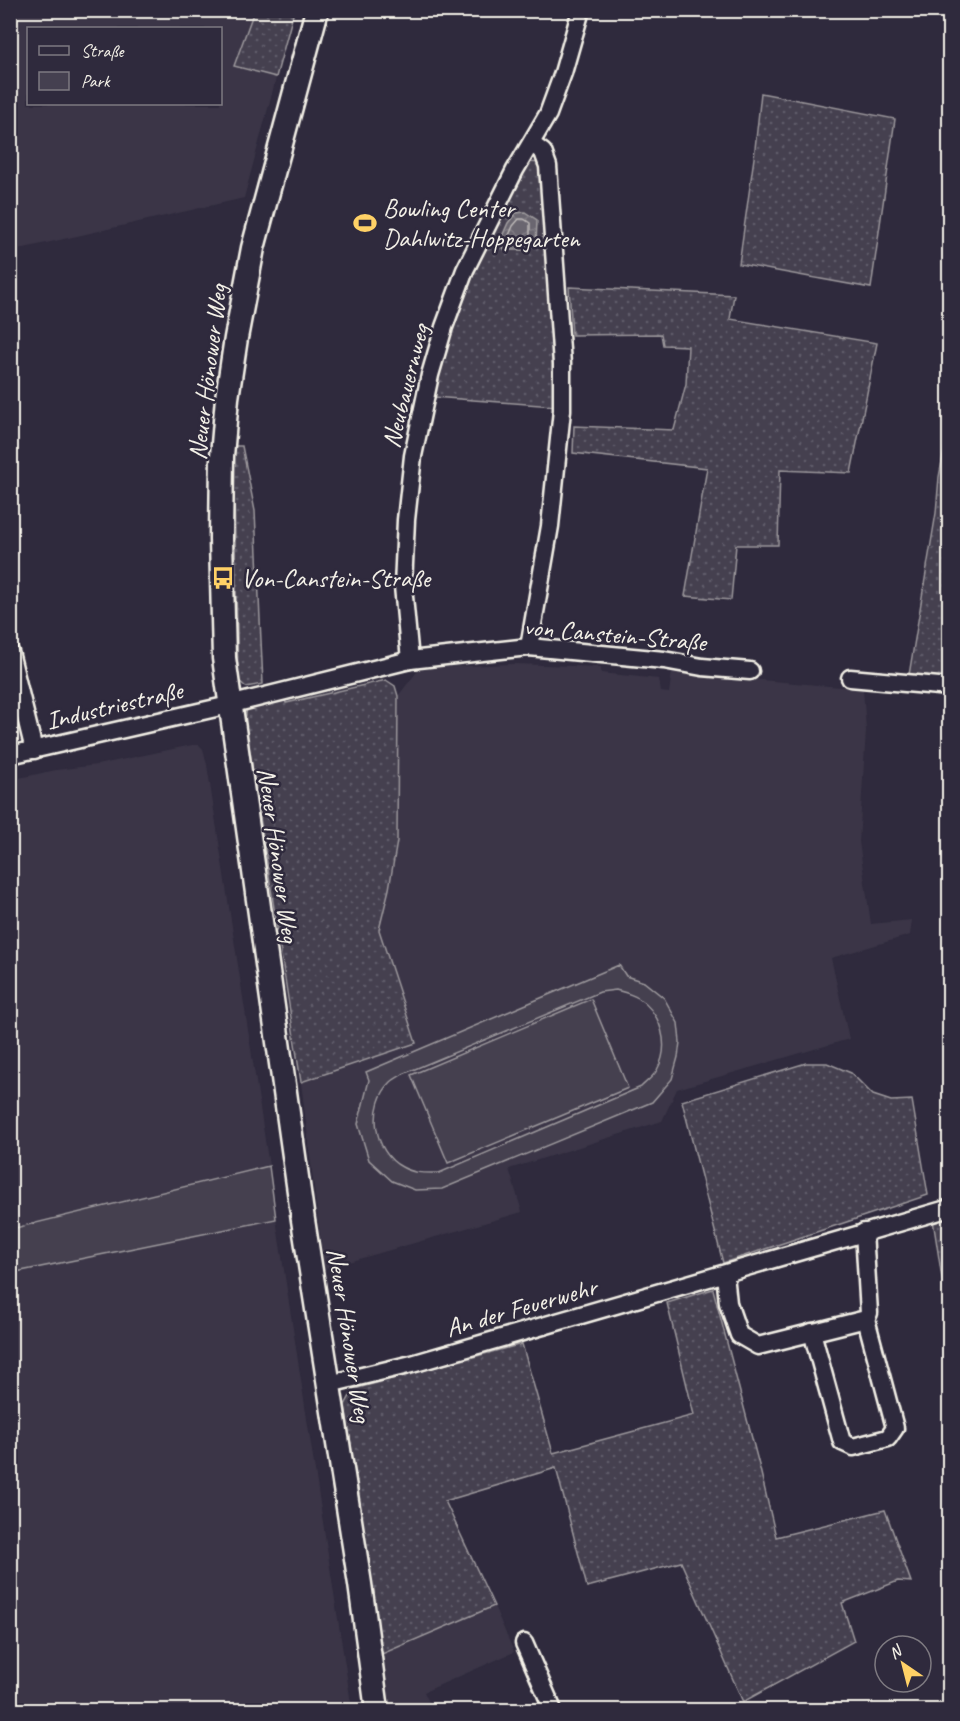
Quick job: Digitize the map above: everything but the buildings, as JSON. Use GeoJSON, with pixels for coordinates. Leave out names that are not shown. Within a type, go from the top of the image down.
{"type":"FeatureCollection","features":[{"type":"Feature","properties":{"kind":"main road","name":"Neuer Hönower Weg"},"geometry":{"type":"LineString","coordinates":[[317,10],[253,248],[227,398],[222,456],[221,539],[224,658],[303,1220],[377,1710]]}},
{"type":"Feature","properties":{"kind":"street","name":"Neubauernweg"},"geometry":{"type":"LineString","coordinates":[[410,660],[404,588],[406,520],[413,456],[430,375],[444,327],[465,270],[515,170],[548,114],[563,73],[581,10]]}},
{"type":"Feature","properties":{"kind":"street"},"geometry":{"type":"LineString","coordinates":[[529,647],[550,526],[562,410],[562,364],[548,166],[543,152],[532,144]]}},
{"type":"Feature","properties":{"kind":"street","name":"von Canstein-Straße"},"geometry":{"type":"LineString","coordinates":[[229,705],[410,660],[529,647],[750,671]]}},
{"type":"Feature","properties":{"kind":"street"},"geometry":{"type":"LineString","coordinates":[[10,652],[34,750]]}},
{"type":"Feature","properties":{"kind":"street"},"geometry":{"type":"LineString","coordinates":[[850,678],[950,687]]}},
{"type":"Feature","properties":{"kind":"street","name":"Industriestraße"},"geometry":{"type":"LineString","coordinates":[[10,755],[229,705]]}},
{"type":"Feature","properties":{"kind":"street","name":"An der Feuerwehr"},"geometry":{"type":"LineString","coordinates":[[329,1384],[412,1364],[950,1208]]}},
{"type":"Feature","properties":{"kind":"street"},"geometry":{"type":"LineString","coordinates":[[725,1274],[728,1303],[739,1335],[758,1346],[866,1319],[870,1313],[864,1232]]}},
{"type":"Feature","properties":{"kind":"street"},"geometry":{"type":"LineString","coordinates":[[812,1332],[842,1442],[853,1447],[888,1437],[895,1428],[866,1319]]}},
{"type":"Feature","properties":{"kind":"street"},"geometry":{"type":"LineString","coordinates":[[524,1643],[553,1710]]}},
{"type":"Feature","properties":{"kind":"shaded area"},"geometry":{"type":"Polygon","coordinates":[[[10,11],[294,11],[244,198],[11,251],[10,11]]]}},
{"type":"Feature","properties":{"kind":"shaded area"},"geometry":{"type":"Polygon","coordinates":[[[513,664],[601,667],[601,673],[659,679],[661,692],[669,693],[672,672],[863,689],[866,730],[859,842],[871,924],[912,920],[910,935],[831,958],[849,1039],[677,1089],[662,1121],[509,1169],[522,1212],[324,1269],[301,1082],[416,1042],[379,930],[397,841],[398,696],[420,668],[513,664]]]}},
{"type":"Feature","properties":{"kind":"shaded area"},"geometry":{"type":"Polygon","coordinates":[[[199,745],[203,749],[207,765],[269,1166],[11,1229],[10,780],[199,745]]]}},
{"type":"Feature","properties":{"kind":"shaded area"},"geometry":{"type":"Polygon","coordinates":[[[276,1219],[352,1710],[11,1710],[11,1273],[276,1219]]]}},
{"type":"Feature","properties":{"kind":"shaded area"},"geometry":{"type":"Polygon","coordinates":[[[494,1606],[514,1652],[424,1692],[433,1710],[390,1710],[382,1654],[494,1606]]]}},
{"type":"Feature","properties":{"kind":"green space"},"geometry":{"type":"Polygon","coordinates":[[[254,11],[294,11],[276,77],[234,66],[254,11]]]}},
{"type":"Feature","properties":{"kind":"green space"},"geometry":{"type":"Polygon","coordinates":[[[761,93],[895,119],[871,288],[739,264],[761,93]]]}},
{"type":"Feature","properties":{"kind":"green space"},"geometry":{"type":"Polygon","coordinates":[[[528,162],[541,163],[552,316],[553,406],[433,397],[451,324],[473,265],[528,162]]]}},
{"type":"Feature","properties":{"kind":"green space"},"geometry":{"type":"Polygon","coordinates":[[[569,287],[734,295],[730,319],[877,343],[851,473],[780,470],[778,545],[736,545],[731,600],[685,596],[707,468],[573,453],[574,426],[674,430],[686,384],[688,346],[663,345],[661,334],[572,335],[569,287]]]}},
{"type":"Feature","properties":{"kind":"green space"},"geometry":{"type":"Polygon","coordinates":[[[949,424],[949,680],[909,675],[949,424]]]}},
{"type":"Feature","properties":{"kind":"green space"},"geometry":{"type":"Polygon","coordinates":[[[233,446],[242,446],[255,511],[263,684],[246,687],[238,680],[233,446]]]}},
{"type":"Feature","properties":{"kind":"green space"},"geometry":{"type":"Polygon","coordinates":[[[386,680],[395,686],[398,696],[397,841],[379,930],[416,1043],[301,1082],[245,721],[247,707],[284,696],[286,703],[386,680]]]}},
{"type":"Feature","properties":{"kind":"green space"},"geometry":{"type":"Polygon","coordinates":[[[619,965],[626,976],[644,982],[664,998],[678,1023],[680,1042],[672,1079],[652,1102],[442,1189],[415,1190],[392,1181],[369,1160],[358,1124],[369,1080],[366,1072],[619,965]],[[616,990],[600,992],[403,1074],[391,1082],[383,1092],[376,1115],[379,1140],[385,1151],[392,1160],[411,1171],[439,1173],[641,1087],[656,1072],[661,1060],[663,1040],[661,1030],[653,1012],[646,1004],[630,994],[616,990]]]}},
{"type":"Feature","properties":{"kind":"green space"},"geometry":{"type":"Polygon","coordinates":[[[591,999],[628,1088],[448,1163],[411,1075],[591,999]]]}},
{"type":"Feature","properties":{"kind":"green space"},"geometry":{"type":"Polygon","coordinates":[[[806,1063],[827,1063],[851,1073],[873,1095],[891,1101],[912,1100],[928,1195],[723,1263],[682,1101],[806,1063]]]}},
{"type":"Feature","properties":{"kind":"green space"},"geometry":{"type":"Polygon","coordinates":[[[269,1166],[276,1219],[11,1273],[11,1229],[269,1166]]]}},
{"type":"Feature","properties":{"kind":"green space"},"geometry":{"type":"Polygon","coordinates":[[[949,1215],[949,1323],[933,1220],[949,1215]]]}},
{"type":"Feature","properties":{"kind":"green space"},"geometry":{"type":"Polygon","coordinates":[[[713,1289],[776,1537],[885,1510],[911,1582],[898,1581],[842,1603],[854,1641],[743,1702],[681,1562],[587,1587],[556,1468],[445,1501],[494,1606],[382,1654],[345,1405],[354,1389],[522,1344],[553,1453],[694,1415],[667,1303],[713,1289]]]}},
{"type":"Feature","properties":{"kind":"water"},"geometry":{"type":"Polygon","coordinates":[[[525,212],[537,220],[536,245],[523,250],[505,250],[499,243],[508,223],[516,213],[525,212]]]}},
{"type":"Feature","properties":{"kind":"place","name":"Bowling Center Dahlwitz-Hoppegarten"},"geometry":{"type":"Point","coordinates":[365,223]}},
{"type":"Feature","properties":{"kind":"place","name":"Von-Canstein-Straße"},"geometry":{"type":"Point","coordinates":[223,578]}}]}
